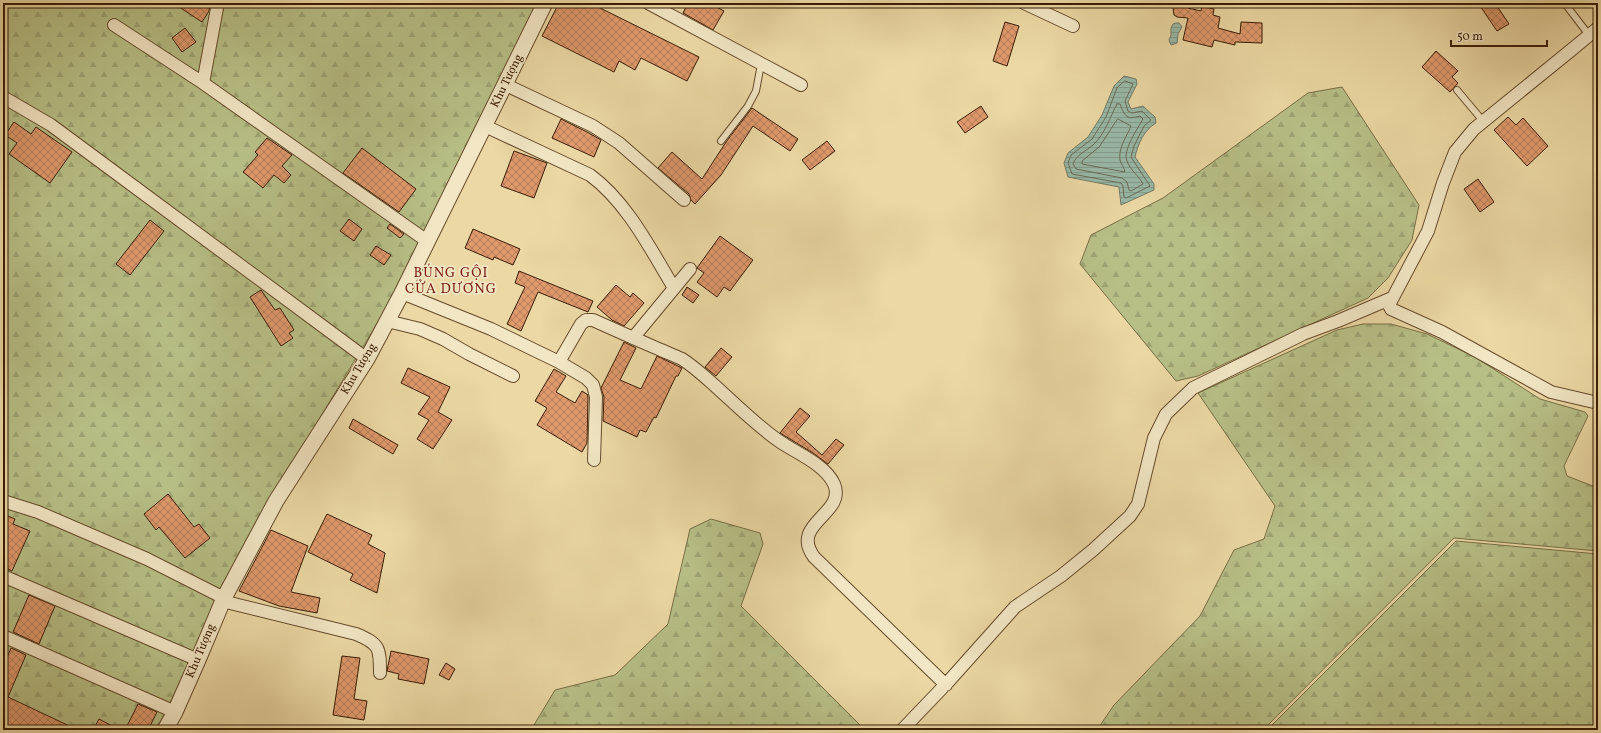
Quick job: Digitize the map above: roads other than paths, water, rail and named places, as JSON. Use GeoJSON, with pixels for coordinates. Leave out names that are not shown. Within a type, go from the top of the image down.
{"type":"FeatureCollection","features":[{"type":"Feature","properties":{"kind":"street"},"geometry":{"type":"LineString","coordinates":[[203,83],[218,3]]}},
{"type":"Feature","properties":{"kind":"street","name":"Khu Tượng"},"geometry":{"type":"LineString","coordinates":[[165,730],[175,712],[223,600],[276,501],[367,359],[485,126],[504,84],[545,3]]}},
{"type":"Feature","properties":{"kind":"street"},"geometry":{"type":"LineString","coordinates":[[648,3],[801,85]]}},
{"type":"Feature","properties":{"kind":"street"},"geometry":{"type":"LineString","coordinates":[[1030,4],[1072,26]]}},
{"type":"Feature","properties":{"kind":"street"},"geometry":{"type":"LineString","coordinates":[[114,25],[203,83],[427,241]]}},
{"type":"Feature","properties":{"kind":"street"},"geometry":{"type":"LineString","coordinates":[[1594,31],[1483,121],[1474,129],[1455,152],[1443,183],[1428,231],[1389,305],[1391,309],[1442,332],[1552,392],[1598,403]]}},
{"type":"Feature","properties":{"kind":"street"},"geometry":{"type":"LineString","coordinates":[[504,84],[593,126],[606,134],[619,143],[684,200]]}},
{"type":"Feature","properties":{"kind":"street"},"geometry":{"type":"LineString","coordinates":[[3,97],[51,125],[367,359]]}},
{"type":"Feature","properties":{"kind":"street"},"geometry":{"type":"LineString","coordinates":[[485,126],[590,175],[603,184],[615,198],[638,231],[674,288]]}},
{"type":"Feature","properties":{"kind":"street"},"geometry":{"type":"LineString","coordinates":[[633,338],[690,269]]}},
{"type":"Feature","properties":{"kind":"street"},"geometry":{"type":"LineString","coordinates":[[402,292],[491,329],[559,362],[586,378],[593,385],[596,397],[594,460]]}},
{"type":"Feature","properties":{"kind":"street"},"geometry":{"type":"LineString","coordinates":[[902,730],[946,685],[1015,607],[1060,576],[1093,550],[1130,516],[1138,504],[1154,438],[1166,414],[1193,388],[1303,334],[1392,298]]}},
{"type":"Feature","properties":{"kind":"street"},"geometry":{"type":"LineString","coordinates":[[559,362],[580,324],[586,320],[593,320],[682,360],[702,374],[779,441],[802,455],[829,477],[835,490],[835,501],[810,530],[808,544],[810,551],[814,557],[946,685]]}},
{"type":"Feature","properties":{"kind":"street"},"geometry":{"type":"LineString","coordinates":[[387,321],[420,329],[443,339],[513,376]]}},
{"type":"Feature","properties":{"kind":"street"},"geometry":{"type":"LineString","coordinates":[[3,501],[38,512],[147,559],[223,600],[356,634],[376,645],[380,655],[380,674]]}},
{"type":"Feature","properties":{"kind":"street"},"geometry":{"type":"LineString","coordinates":[[3,576],[198,660]]}},
{"type":"Feature","properties":{"kind":"street"},"geometry":{"type":"LineString","coordinates":[[3,636],[175,712]]}},
{"type":"Feature","properties":{"kind":"lane"},"geometry":{"type":"LineString","coordinates":[[1566,5],[1594,31]]}},
{"type":"Feature","properties":{"kind":"lane"},"geometry":{"type":"LineString","coordinates":[[721,141],[748,106],[756,91],[762,64]]}},
{"type":"Feature","properties":{"kind":"lane"},"geometry":{"type":"LineString","coordinates":[[1457,90],[1483,121]]}},
{"type":"Feature","properties":{"kind":"water"},"geometry":{"type":"Polygon","coordinates":[[[1179,23],[1182,27],[1178,34],[1177,43],[1171,45],[1169,40],[1171,28],[1173,24],[1179,23]]]}},
{"type":"Feature","properties":{"kind":"water"},"geometry":{"type":"Polygon","coordinates":[[[1124,76],[1136,79],[1137,84],[1128,102],[1131,109],[1143,106],[1155,117],[1156,123],[1148,129],[1142,138],[1135,157],[1154,184],[1154,190],[1121,205],[1119,187],[1068,177],[1064,163],[1068,153],[1088,137],[1102,115],[1114,86],[1124,76]]]}},
{"type":"Feature","properties":{"kind":"district","name":"BÚNG GỘI CỬA DƯƠNG"},"geometry":{"type":"Point","coordinates":[451,282]}}]}
